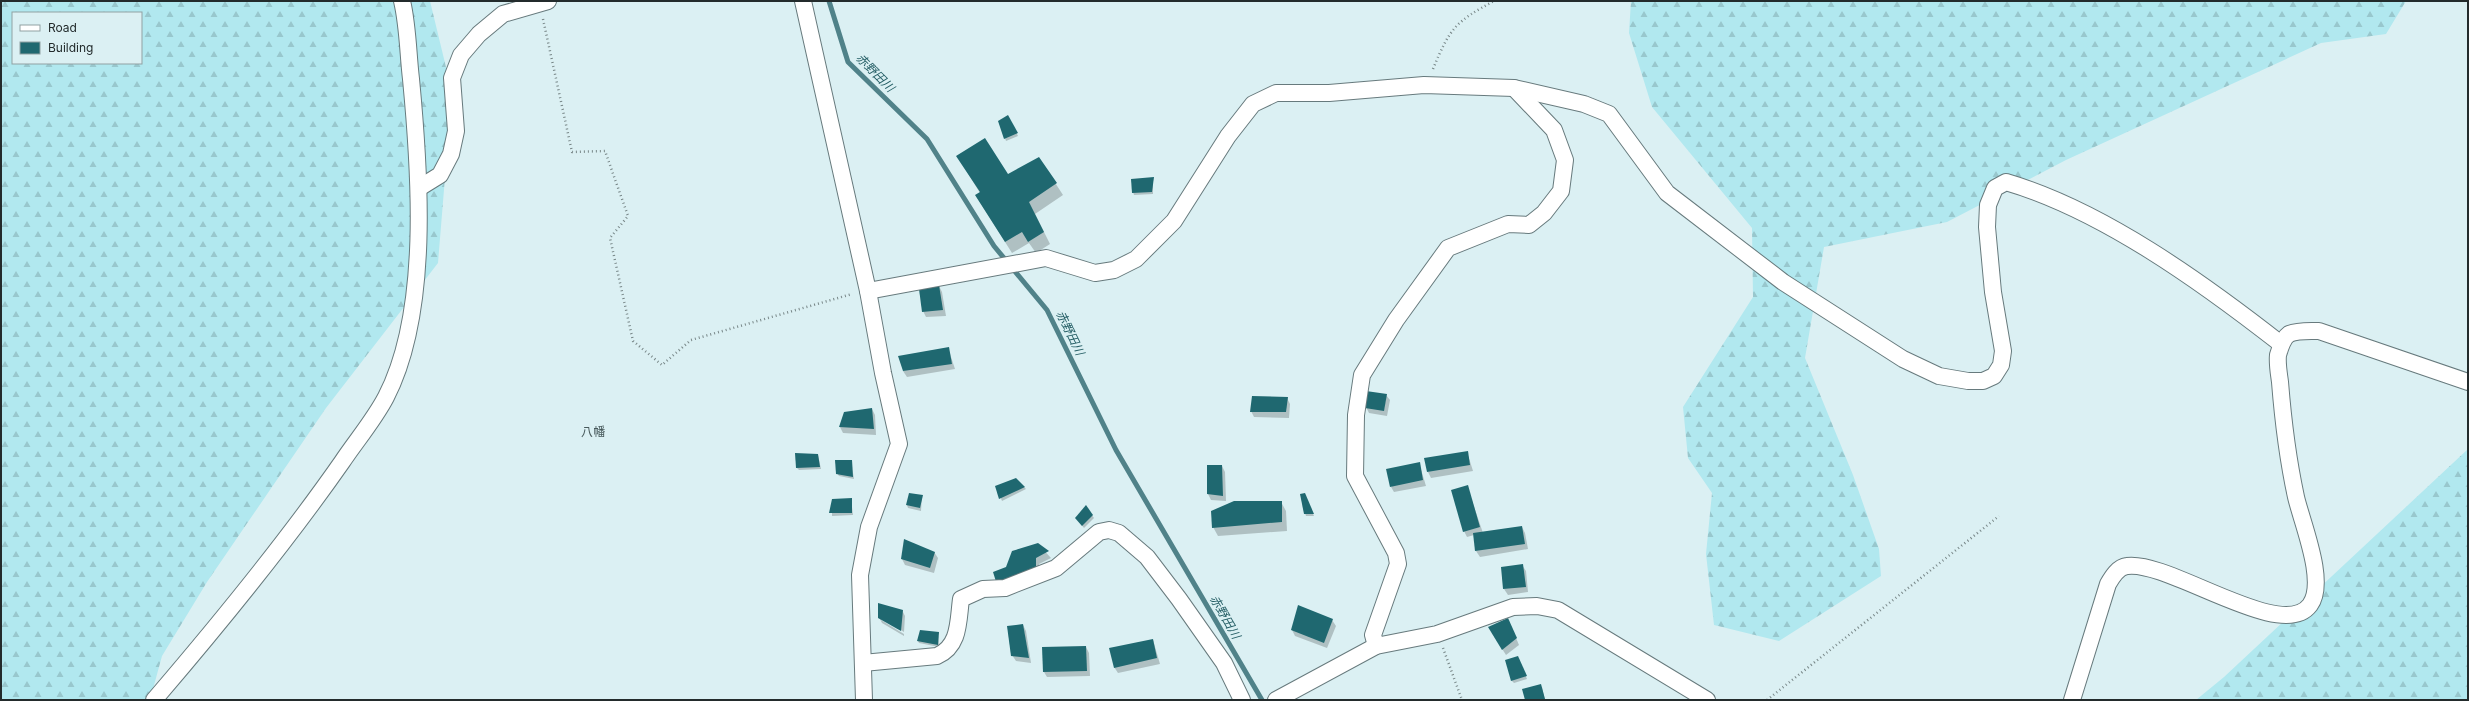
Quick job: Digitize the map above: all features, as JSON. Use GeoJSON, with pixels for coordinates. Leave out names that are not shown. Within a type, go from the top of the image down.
{"type":"FeatureCollection","features":[{"type":"Feature","properties":{"kind":"street"},"geometry":{"type":"LineString","coordinates":[[154,700],[269,561],[386,397],[408,338],[416,275],[419,188],[416,128],[402,1]]}},
{"type":"Feature","properties":{"kind":"street"},"geometry":{"type":"LineString","coordinates":[[803,1],[868,291],[883,373],[899,444],[869,527],[863,552],[860,575],[864,700]]}},
{"type":"Feature","properties":{"kind":"street"},"geometry":{"type":"LineString","coordinates":[[419,188],[440,175],[452,154],[456,131],[452,78],[461,55],[479,34],[503,14],[544,2]]}},
{"type":"Feature","properties":{"kind":"street"},"geometry":{"type":"LineString","coordinates":[[868,291],[1017,262],[1046,258],[1095,273],[1114,270],[1136,259],[1174,221],[1228,136],[1253,104],[1276,94],[1329,93],[1424,85],[1514,88],[1584,104],[1609,114],[1667,193],[1701,220],[1783,282],[1903,359],[1939,376],[1968,381],[1983,381],[1994,376],[2001,365],[2003,351],[1993,292],[1987,227],[1988,205],[1995,188],[2006,182],[2032,190],[2115,230],[2217,294],[2281,344]]}},
{"type":"Feature","properties":{"kind":"street"},"geometry":{"type":"LineString","coordinates":[[1376,646],[1373,635],[1398,564],[1396,553],[1355,476],[1356,415],[1362,375],[1396,320],[1448,248],[1508,224],[1529,225],[1544,213],[1561,191],[1565,160],[1554,130],[1514,88]]}},
{"type":"Feature","properties":{"kind":"street"},"geometry":{"type":"LineString","coordinates":[[2072,700],[2108,584],[2116,572],[2126,566],[2146,568],[2195,584],[2262,613],[2293,615],[2302,612],[2310,605],[2316,584],[2315,569],[2296,496],[2283,414],[2278,357],[2281,344],[2289,335],[2304,331],[2319,331],[2468,382]]}},
{"type":"Feature","properties":{"kind":"street"},"geometry":{"type":"LineString","coordinates":[[863,663],[937,656],[946,652],[956,637],[961,598],[983,589],[1005,588],[1056,568],[1099,532],[1109,530],[1119,533],[1147,557],[1224,664],[1242,700]]}},
{"type":"Feature","properties":{"kind":"street"},"geometry":{"type":"LineString","coordinates":[[1276,700],[1376,646],[1437,634],[1513,607],[1537,606],[1558,610],[1707,700]]}},
{"type":"Feature","properties":{"kind":"path"},"geometry":{"type":"LineString","coordinates":[[1424,85],[1445,41],[1459,22],[1494,1]]}},
{"type":"Feature","properties":{"kind":"path"},"geometry":{"type":"LineString","coordinates":[[544,2],[572,152],[605,152],[628,216],[610,238],[633,341],[662,365],[691,340],[824,300],[868,291]]}},
{"type":"Feature","properties":{"kind":"path"},"geometry":{"type":"LineString","coordinates":[[1768,700],[2000,516]]}},
{"type":"Feature","properties":{"kind":"path"},"geometry":{"type":"LineString","coordinates":[[1437,634],[1462,700]]}},
{"type":"Feature","properties":{"kind":"green space"},"geometry":{"type":"Polygon","coordinates":[[[1,1],[430,1],[452,92],[438,263],[326,408],[207,582],[162,656],[150,700],[1,700],[1,1]]]}},
{"type":"Feature","properties":{"kind":"green space"},"geometry":{"type":"Polygon","coordinates":[[[1631,1],[2406,1],[2386,34],[2321,43],[2066,160],[1947,222],[1824,247],[1805,358],[1853,475],[1879,549],[1881,576],[1779,641],[1714,625],[1706,554],[1712,493],[1688,458],[1683,407],[1753,297],[1752,228],[1652,107],[1629,33],[1631,1]]]}},
{"type":"Feature","properties":{"kind":"green space"},"geometry":{"type":"Polygon","coordinates":[[[2468,449],[2468,700],[2196,700],[2224,677],[2468,449]]]}},
{"type":"Feature","properties":{"kind":"building"},"geometry":{"type":"Polygon","coordinates":[[[1008,115],[1018,133],[1004,139],[998,121],[1008,115]]]}},
{"type":"Feature","properties":{"kind":"building"},"geometry":{"type":"Polygon","coordinates":[[[985,138],[1008,174],[1039,157],[1057,183],[1029,202],[1044,232],[1028,242],[1022,232],[1005,242],[975,195],[980,192],[956,156],[985,138]]]}},
{"type":"Feature","properties":{"kind":"building"},"geometry":{"type":"Polygon","coordinates":[[[1154,177],[1152,192],[1132,193],[1131,179],[1154,177]]]}},
{"type":"Feature","properties":{"kind":"building"},"geometry":{"type":"Polygon","coordinates":[[[939,285],[943,310],[922,312],[919,289],[939,285]]]}},
{"type":"Feature","properties":{"kind":"building"},"geometry":{"type":"Polygon","coordinates":[[[949,347],[952,364],[903,371],[898,356],[949,347]]]}},
{"type":"Feature","properties":{"kind":"building"},"geometry":{"type":"Polygon","coordinates":[[[1366,391],[1387,394],[1384,411],[1365,408],[1366,391]]]}},
{"type":"Feature","properties":{"kind":"building"},"geometry":{"type":"Polygon","coordinates":[[[1252,396],[1288,397],[1286,412],[1250,412],[1252,396]]]}},
{"type":"Feature","properties":{"kind":"building"},"geometry":{"type":"Polygon","coordinates":[[[872,408],[874,429],[839,427],[844,412],[872,408]]]}},
{"type":"Feature","properties":{"kind":"building"},"geometry":{"type":"Polygon","coordinates":[[[1468,451],[1470,465],[1427,472],[1424,458],[1468,451]]]}},
{"type":"Feature","properties":{"kind":"building"},"geometry":{"type":"Polygon","coordinates":[[[795,453],[818,454],[820,467],[796,468],[795,453]]]}},
{"type":"Feature","properties":{"kind":"building"},"geometry":{"type":"Polygon","coordinates":[[[835,460],[852,460],[853,477],[836,474],[835,460]]]}},
{"type":"Feature","properties":{"kind":"building"},"geometry":{"type":"Polygon","coordinates":[[[1420,462],[1423,480],[1390,487],[1386,469],[1420,462]]]}},
{"type":"Feature","properties":{"kind":"building"},"geometry":{"type":"Polygon","coordinates":[[[1207,465],[1222,465],[1223,496],[1207,494],[1207,465]]]}},
{"type":"Feature","properties":{"kind":"building"},"geometry":{"type":"Polygon","coordinates":[[[1016,478],[1025,487],[999,499],[995,486],[1016,478]]]}},
{"type":"Feature","properties":{"kind":"building"},"geometry":{"type":"Polygon","coordinates":[[[1468,485],[1480,527],[1463,532],[1451,490],[1468,485]]]}},
{"type":"Feature","properties":{"kind":"building"},"geometry":{"type":"Polygon","coordinates":[[[909,493],[923,495],[920,508],[906,505],[909,493]]]}},
{"type":"Feature","properties":{"kind":"building"},"geometry":{"type":"Polygon","coordinates":[[[1305,493],[1314,514],[1304,514],[1300,494],[1305,493]]]}},
{"type":"Feature","properties":{"kind":"building"},"geometry":{"type":"Polygon","coordinates":[[[852,498],[852,513],[829,513],[832,499],[852,498]]]}},
{"type":"Feature","properties":{"kind":"building"},"geometry":{"type":"Polygon","coordinates":[[[1234,501],[1282,501],[1282,522],[1212,528],[1211,511],[1234,501]]]}},
{"type":"Feature","properties":{"kind":"building"},"geometry":{"type":"Polygon","coordinates":[[[1086,505],[1093,515],[1082,526],[1075,518],[1086,505]]]}},
{"type":"Feature","properties":{"kind":"building"},"geometry":{"type":"Polygon","coordinates":[[[1522,526],[1525,544],[1475,551],[1473,533],[1522,526]]]}},
{"type":"Feature","properties":{"kind":"building"},"geometry":{"type":"Polygon","coordinates":[[[904,539],[935,552],[930,568],[901,559],[904,539]]]}},
{"type":"Feature","properties":{"kind":"building"},"geometry":{"type":"Polygon","coordinates":[[[1038,543],[1049,551],[1036,558],[1036,573],[998,588],[993,572],[1006,567],[1012,551],[1038,543]]]}},
{"type":"Feature","properties":{"kind":"building"},"geometry":{"type":"Polygon","coordinates":[[[1523,564],[1526,587],[1503,589],[1501,567],[1523,564]]]}},
{"type":"Feature","properties":{"kind":"building"},"geometry":{"type":"Polygon","coordinates":[[[878,603],[903,610],[901,631],[878,618],[878,603]]]}},
{"type":"Feature","properties":{"kind":"building"},"geometry":{"type":"Polygon","coordinates":[[[1298,605],[1333,619],[1324,643],[1291,630],[1298,605]]]}},
{"type":"Feature","properties":{"kind":"building"},"geometry":{"type":"Polygon","coordinates":[[[1508,618],[1517,638],[1502,650],[1488,627],[1508,618]]]}},
{"type":"Feature","properties":{"kind":"building"},"geometry":{"type":"Polygon","coordinates":[[[1023,624],[1029,658],[1011,656],[1007,626],[1023,624]]]}},
{"type":"Feature","properties":{"kind":"building"},"geometry":{"type":"Polygon","coordinates":[[[920,630],[939,632],[938,645],[917,641],[920,630]]]}},
{"type":"Feature","properties":{"kind":"building"},"geometry":{"type":"Polygon","coordinates":[[[1153,639],[1157,658],[1114,668],[1109,648],[1153,639]]]}},
{"type":"Feature","properties":{"kind":"building"},"geometry":{"type":"Polygon","coordinates":[[[1086,646],[1087,671],[1043,672],[1042,647],[1086,646]]]}},
{"type":"Feature","properties":{"kind":"building"},"geometry":{"type":"Polygon","coordinates":[[[1518,656],[1527,676],[1511,681],[1505,660],[1518,656]]]}},
{"type":"Feature","properties":{"kind":"building"},"geometry":{"type":"Polygon","coordinates":[[[1541,684],[1545,699],[1525,700],[1522,689],[1541,684]]]}},
{"type":"Feature","properties":{"kind":"waterway","name":"赤野田川"},"geometry":{"type":"LineString","coordinates":[[829,1],[848,62],[927,139],[994,246],[1047,310],[1116,450],[1262,700]]}},
{"type":"Feature","properties":{"kind":"district","name":"八幡"},"geometry":{"type":"Point","coordinates":[593,432]}}]}
